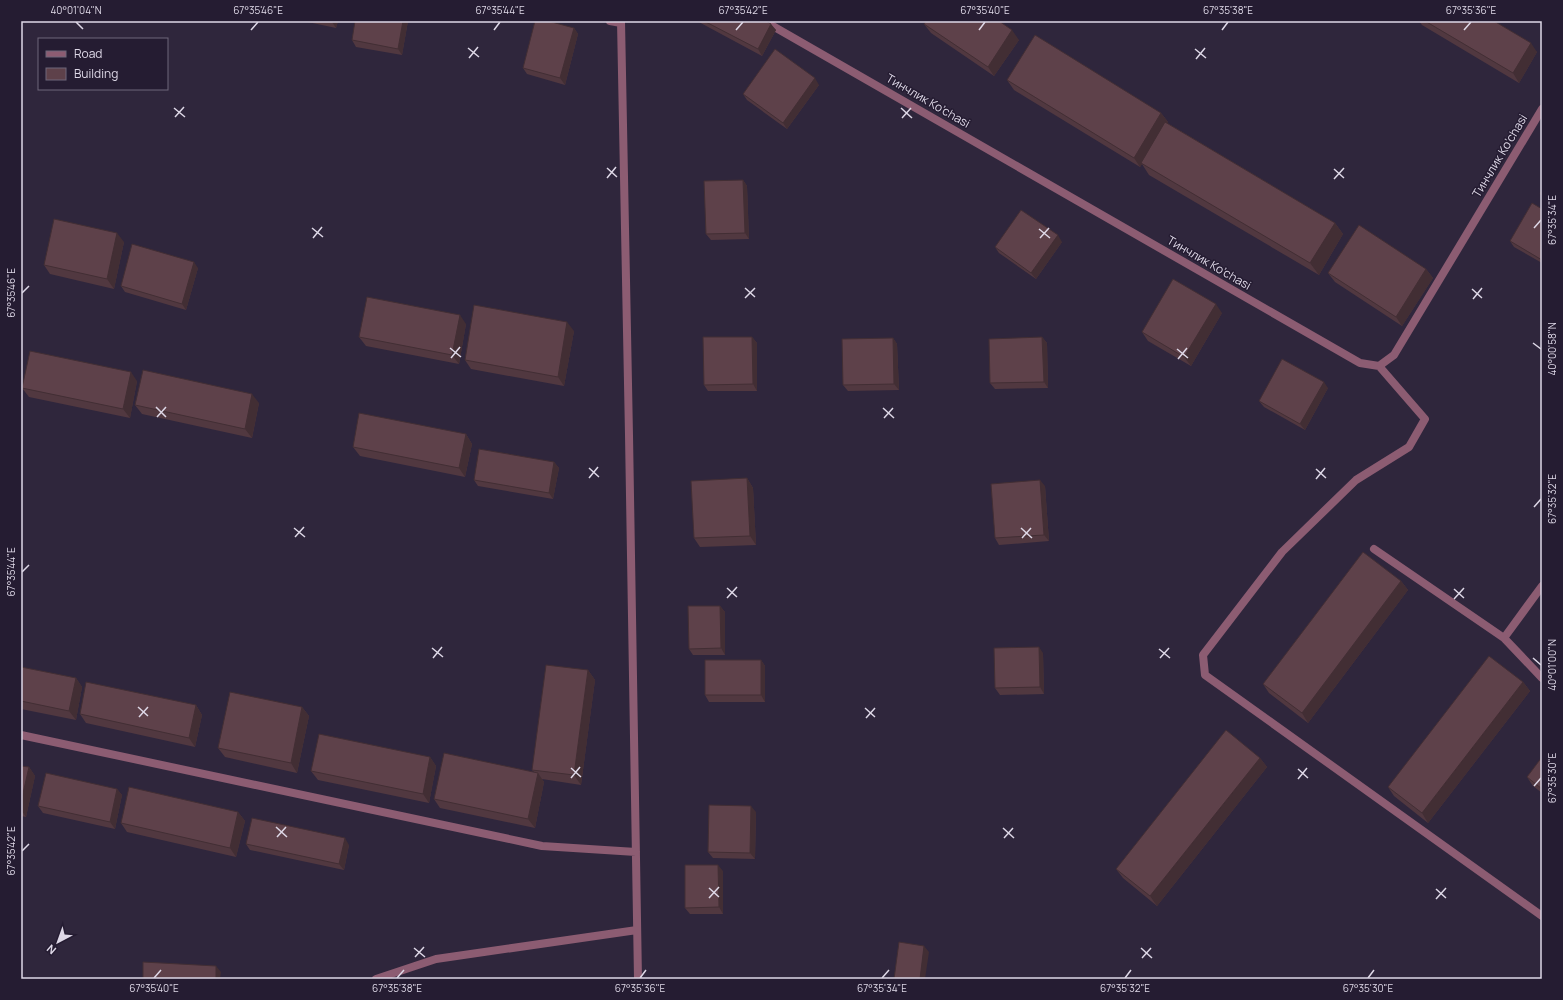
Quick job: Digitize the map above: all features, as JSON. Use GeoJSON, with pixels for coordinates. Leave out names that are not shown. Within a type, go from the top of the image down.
{"type":"FeatureCollection","features":[{"type":"Feature","properties":{"kind":"street"},"geometry":{"type":"LineString","coordinates":[[610,21],[621,22],[638,979]]}},
{"type":"Feature","properties":{"kind":"street","name":"Тинчлик Ko’chasi"},"geometry":{"type":"LineString","coordinates":[[764,21],[1360,363],[1379,366],[1394,355],[1542,109]]}},
{"type":"Feature","properties":{"kind":"street"},"geometry":{"type":"LineString","coordinates":[[1379,366],[1425,419],[1409,447],[1356,480],[1282,552],[1203,656],[1205,676],[1542,916]]}},
{"type":"Feature","properties":{"kind":"street"},"geometry":{"type":"LineString","coordinates":[[1374,549],[1504,638],[1542,678]]}},
{"type":"Feature","properties":{"kind":"street"},"geometry":{"type":"LineString","coordinates":[[1504,638],[1542,586]]}},
{"type":"Feature","properties":{"kind":"street"},"geometry":{"type":"LineString","coordinates":[[21,735],[542,846],[636,852]]}},
{"type":"Feature","properties":{"kind":"street"},"geometry":{"type":"LineString","coordinates":[[376,979],[436,959],[637,930]]}},
{"type":"Feature","properties":{"kind":"building"},"geometry":{"type":"Polygon","coordinates":[[[355,21],[403,21],[398,49],[352,40],[355,21]]]}},
{"type":"Feature","properties":{"kind":"building"},"geometry":{"type":"Polygon","coordinates":[[[535,21],[548,21],[574,28],[560,78],[523,68],[535,21]]]}},
{"type":"Feature","properties":{"kind":"building"},"geometry":{"type":"Polygon","coordinates":[[[704,21],[766,21],[771,24],[758,49],[704,21]]]}},
{"type":"Feature","properties":{"kind":"building"},"geometry":{"type":"Polygon","coordinates":[[[926,21],[999,21],[1012,30],[988,67],[924,24],[926,21]]]}},
{"type":"Feature","properties":{"kind":"building"},"geometry":{"type":"Polygon","coordinates":[[[1425,21],[1494,21],[1531,43],[1513,73],[1425,21]]]}},
{"type":"Feature","properties":{"kind":"building"},"geometry":{"type":"Polygon","coordinates":[[[1035,35],[1161,113],[1134,158],[1007,80],[1035,35]]]}},
{"type":"Feature","properties":{"kind":"building"},"geometry":{"type":"Polygon","coordinates":[[[775,49],[815,78],[783,123],[743,94],[775,49]]]}},
{"type":"Feature","properties":{"kind":"building"},"geometry":{"type":"Polygon","coordinates":[[[1165,122],[1335,223],[1310,263],[1141,163],[1165,122]]]}},
{"type":"Feature","properties":{"kind":"building"},"geometry":{"type":"Polygon","coordinates":[[[743,180],[745,233],[706,234],[704,181],[743,180]]]}},
{"type":"Feature","properties":{"kind":"building"},"geometry":{"type":"Polygon","coordinates":[[[1532,203],[1542,209],[1542,260],[1510,241],[1532,203]]]}},
{"type":"Feature","properties":{"kind":"building"},"geometry":{"type":"Polygon","coordinates":[[[1021,210],[1058,235],[1031,273],[995,247],[1021,210]]]}},
{"type":"Feature","properties":{"kind":"building"},"geometry":{"type":"Polygon","coordinates":[[[54,219],[117,233],[107,279],[44,265],[54,219]]]}},
{"type":"Feature","properties":{"kind":"building"},"geometry":{"type":"Polygon","coordinates":[[[1359,225],[1426,269],[1396,317],[1328,273],[1359,225]]]}},
{"type":"Feature","properties":{"kind":"building"},"geometry":{"type":"Polygon","coordinates":[[[132,244],[194,262],[182,304],[121,286],[132,244]]]}},
{"type":"Feature","properties":{"kind":"building"},"geometry":{"type":"Polygon","coordinates":[[[1173,279],[1216,304],[1184,357],[1142,332],[1173,279]]]}},
{"type":"Feature","properties":{"kind":"building"},"geometry":{"type":"Polygon","coordinates":[[[367,297],[460,315],[452,355],[359,337],[367,297]]]}},
{"type":"Feature","properties":{"kind":"building"},"geometry":{"type":"Polygon","coordinates":[[[474,305],[567,322],[558,377],[465,360],[474,305]]]}},
{"type":"Feature","properties":{"kind":"building"},"geometry":{"type":"Polygon","coordinates":[[[703,337],[752,337],[753,384],[704,385],[703,337]]]}},
{"type":"Feature","properties":{"kind":"building"},"geometry":{"type":"Polygon","coordinates":[[[1042,337],[1044,382],[990,383],[989,339],[1042,337]]]}},
{"type":"Feature","properties":{"kind":"building"},"geometry":{"type":"Polygon","coordinates":[[[893,338],[894,384],[843,385],[842,339],[893,338]]]}},
{"type":"Feature","properties":{"kind":"building"},"geometry":{"type":"Polygon","coordinates":[[[30,351],[131,372],[123,409],[22,388],[30,351]]]}},
{"type":"Feature","properties":{"kind":"building"},"geometry":{"type":"Polygon","coordinates":[[[1282,359],[1324,382],[1300,424],[1259,401],[1282,359]]]}},
{"type":"Feature","properties":{"kind":"building"},"geometry":{"type":"Polygon","coordinates":[[[143,370],[252,394],[245,429],[135,405],[143,370]]]}},
{"type":"Feature","properties":{"kind":"building"},"geometry":{"type":"Polygon","coordinates":[[[359,413],[466,434],[459,468],[353,447],[359,413]]]}},
{"type":"Feature","properties":{"kind":"building"},"geometry":{"type":"Polygon","coordinates":[[[479,449],[554,462],[549,493],[474,480],[479,449]]]}},
{"type":"Feature","properties":{"kind":"building"},"geometry":{"type":"Polygon","coordinates":[[[747,478],[750,536],[694,538],[691,481],[747,478]]]}},
{"type":"Feature","properties":{"kind":"building"},"geometry":{"type":"Polygon","coordinates":[[[1040,480],[1044,535],[995,538],[991,484],[1040,480]]]}},
{"type":"Feature","properties":{"kind":"building"},"geometry":{"type":"Polygon","coordinates":[[[1363,552],[1401,581],[1302,713],[1263,684],[1363,552]]]}},
{"type":"Feature","properties":{"kind":"building"},"geometry":{"type":"Polygon","coordinates":[[[688,606],[720,606],[721,648],[689,649],[688,606]]]}},
{"type":"Feature","properties":{"kind":"building"},"geometry":{"type":"Polygon","coordinates":[[[1039,647],[1040,687],[995,688],[994,648],[1039,647]]]}},
{"type":"Feature","properties":{"kind":"building"},"geometry":{"type":"Polygon","coordinates":[[[1489,656],[1523,682],[1422,813],[1388,787],[1489,656]]]}},
{"type":"Feature","properties":{"kind":"building"},"geometry":{"type":"Polygon","coordinates":[[[705,660],[761,660],[761,695],[705,695],[705,660]]]}},
{"type":"Feature","properties":{"kind":"building"},"geometry":{"type":"Polygon","coordinates":[[[546,665],[588,670],[574,775],[532,770],[546,665]]]}},
{"type":"Feature","properties":{"kind":"building"},"geometry":{"type":"Polygon","coordinates":[[[21,667],[76,678],[69,711],[21,701],[21,667]]]}},
{"type":"Feature","properties":{"kind":"building"},"geometry":{"type":"Polygon","coordinates":[[[86,682],[196,705],[189,738],[80,714],[86,682]]]}},
{"type":"Feature","properties":{"kind":"building"},"geometry":{"type":"Polygon","coordinates":[[[230,692],[302,707],[291,763],[218,748],[230,692]]]}},
{"type":"Feature","properties":{"kind":"building"},"geometry":{"type":"Polygon","coordinates":[[[1226,730],[1260,758],[1150,896],[1116,869],[1226,730]]]}},
{"type":"Feature","properties":{"kind":"building"},"geometry":{"type":"Polygon","coordinates":[[[319,734],[430,757],[423,794],[311,771],[319,734]]]}},
{"type":"Feature","properties":{"kind":"building"},"geometry":{"type":"Polygon","coordinates":[[[444,753],[538,773],[528,819],[434,799],[444,753]]]}},
{"type":"Feature","properties":{"kind":"building"},"geometry":{"type":"Polygon","coordinates":[[[1542,757],[1542,789],[1527,777],[1542,757]]]}},
{"type":"Feature","properties":{"kind":"building"},"geometry":{"type":"Polygon","coordinates":[[[21,766],[29,767],[21,802],[21,766]]]}},
{"type":"Feature","properties":{"kind":"building"},"geometry":{"type":"Polygon","coordinates":[[[46,773],[117,789],[110,822],[38,806],[46,773]]]}},
{"type":"Feature","properties":{"kind":"building"},"geometry":{"type":"Polygon","coordinates":[[[129,787],[238,812],[230,848],[121,823],[129,787]]]}},
{"type":"Feature","properties":{"kind":"building"},"geometry":{"type":"Polygon","coordinates":[[[709,805],[751,806],[750,853],[708,852],[709,805]]]}},
{"type":"Feature","properties":{"kind":"building"},"geometry":{"type":"Polygon","coordinates":[[[252,818],[345,838],[339,864],[246,844],[252,818]]]}},
{"type":"Feature","properties":{"kind":"building"},"geometry":{"type":"Polygon","coordinates":[[[685,865],[718,865],[719,907],[685,908],[685,865]]]}},
{"type":"Feature","properties":{"kind":"building"},"geometry":{"type":"Polygon","coordinates":[[[899,942],[924,946],[920,979],[894,979],[899,942]]]}},
{"type":"Feature","properties":{"kind":"building"},"geometry":{"type":"Polygon","coordinates":[[[143,962],[216,966],[216,979],[143,979],[143,962]]]}}]}
